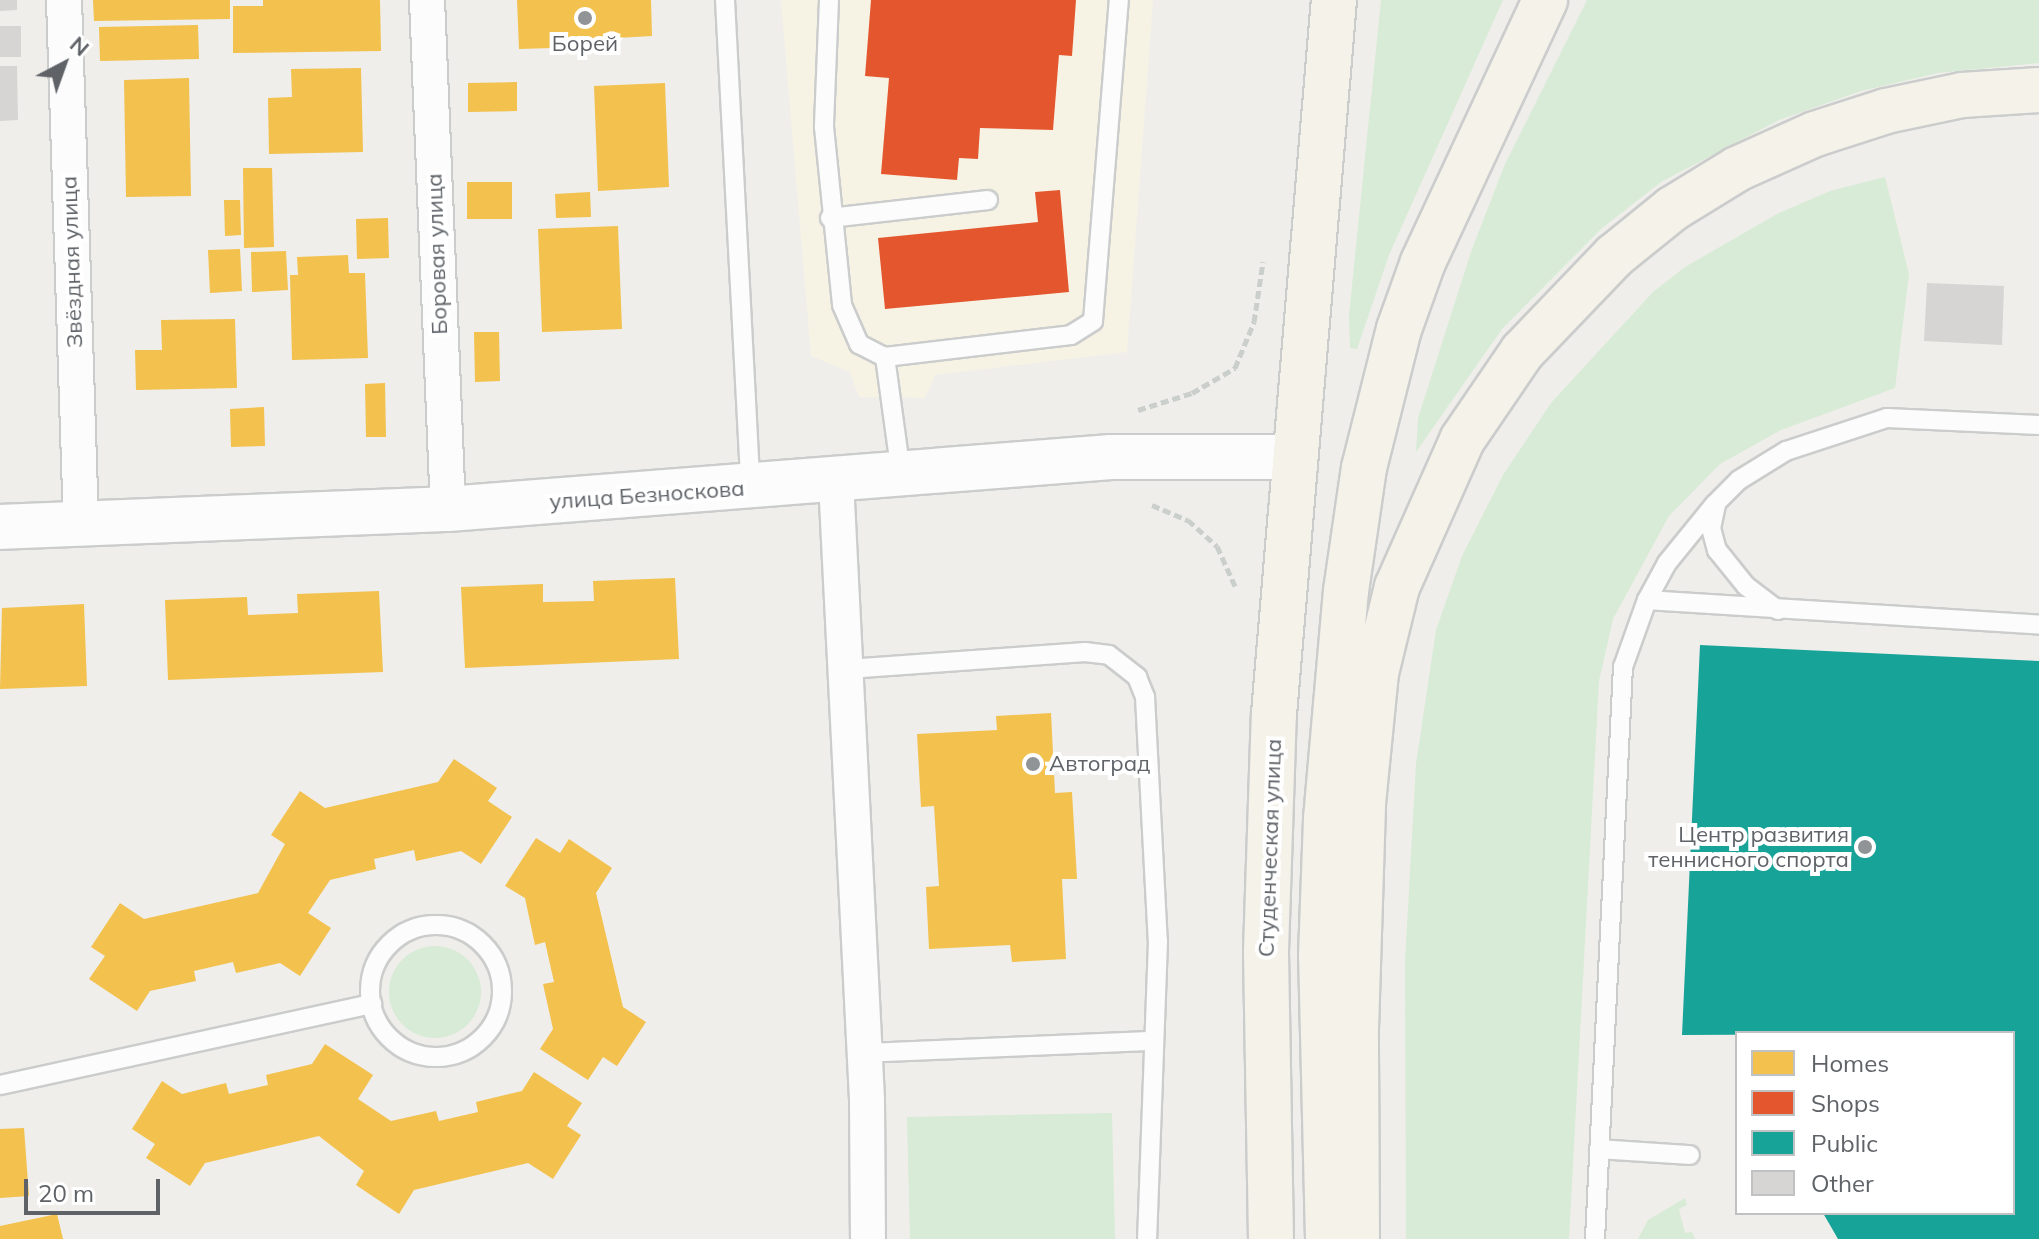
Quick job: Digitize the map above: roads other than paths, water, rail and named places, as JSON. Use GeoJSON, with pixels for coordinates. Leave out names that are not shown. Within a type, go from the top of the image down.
{"type":"FeatureCollection","features":[{"type":"Feature","properties":{"kind":"main road","name":"Студенческая улица"},"geometry":{"type":"LineString","coordinates":[[1271,1239],[1266,936],[1274,714],[1293,457],[1334,0]]}},
{"type":"Feature","properties":{"kind":"main road"},"geometry":{"type":"LineString","coordinates":[[1328,1239],[1321,972],[1326,819],[1346,591],[1364,468],[1399,329],[1423,262],[1545,0]]}},
{"type":"Feature","properties":{"kind":"main road"},"geometry":{"type":"LineString","coordinates":[[1357,1239],[1356,1014],[1363,803],[1376,673],[1397,587],[1462,440],[1522,352],[1614,256],[1672,209],[1737,169],[1815,134],[1886,111],[1962,95],[2039,90]]}},
{"type":"Feature","properties":{"kind":"main road","name":"улица Безноскова"},"geometry":{"type":"LineString","coordinates":[[0,527],[448,509],[750,488],[1111,457],[1293,457]]}},
{"type":"Feature","properties":{"kind":"street","name":"Звёздная улица"},"geometry":{"type":"LineString","coordinates":[[64,0],[81,524]]}},
{"type":"Feature","properties":{"kind":"street","name":"Боровая улица"},"geometry":{"type":"LineString","coordinates":[[427,0],[448,509]]}},
{"type":"Feature","properties":{"kind":"street"},"geometry":{"type":"LineString","coordinates":[[836,481],[848,669],[864,1053],[868,1239]]}},
{"type":"Feature","properties":{"kind":"lane"},"geometry":{"type":"LineString","coordinates":[[725,0],[750,488]]}},
{"type":"Feature","properties":{"kind":"lane"},"geometry":{"type":"LineString","coordinates":[[829,0],[824,127],[830,218],[847,323],[859,344],[885,357],[1071,335],[1093,321],[1119,0]]}},
{"type":"Feature","properties":{"kind":"lane"},"geometry":{"type":"LineString","coordinates":[[830,218],[988,200]]}},
{"type":"Feature","properties":{"kind":"lane"},"geometry":{"type":"LineString","coordinates":[[885,357],[902,476]]}},
{"type":"Feature","properties":{"kind":"lane"},"geometry":{"type":"LineString","coordinates":[[1778,610],[1746,586],[1717,550],[1711,528],[1715,505],[1739,480],[1786,451],[1887,418],[2039,425]]}},
{"type":"Feature","properties":{"kind":"lane"},"geometry":{"type":"LineString","coordinates":[[1595,1239],[1623,667],[1647,600],[1692,529],[1739,480]]}},
{"type":"Feature","properties":{"kind":"lane"},"geometry":{"type":"LineString","coordinates":[[1647,600],[2039,625]]}},
{"type":"Feature","properties":{"kind":"lane"},"geometry":{"type":"LineString","coordinates":[[848,669],[1085,652],[1109,655],[1137,677],[1145,697],[1158,941],[1147,1239]]}},
{"type":"Feature","properties":{"kind":"lane"},"geometry":{"type":"LineString","coordinates":[[442,925],[472,936],[499,970],[501,1002],[494,1023],[481,1040],[452,1055],[430,1057],[400,1046],[384,1032],[372,1004],[371,980],[378,960],[400,936],[420,927],[442,925]]}},
{"type":"Feature","properties":{"kind":"lane"},"geometry":{"type":"LineString","coordinates":[[0,1085],[372,1004]]}},
{"type":"Feature","properties":{"kind":"lane"},"geometry":{"type":"LineString","coordinates":[[864,1053],[1152,1041]]}},
{"type":"Feature","properties":{"kind":"lane"},"geometry":{"type":"LineString","coordinates":[[1599,1149],[1690,1155]]}},
{"type":"Feature","properties":{"kind":"place","name":"Борей"},"geometry":{"type":"Point","coordinates":[585,18]}},
{"type":"Feature","properties":{"kind":"place","name":"Автоград"},"geometry":{"type":"Point","coordinates":[1033,764]}},
{"type":"Feature","properties":{"kind":"place","name":"Центр развития теннисного спорта"},"geometry":{"type":"Point","coordinates":[1865,847]}}]}
